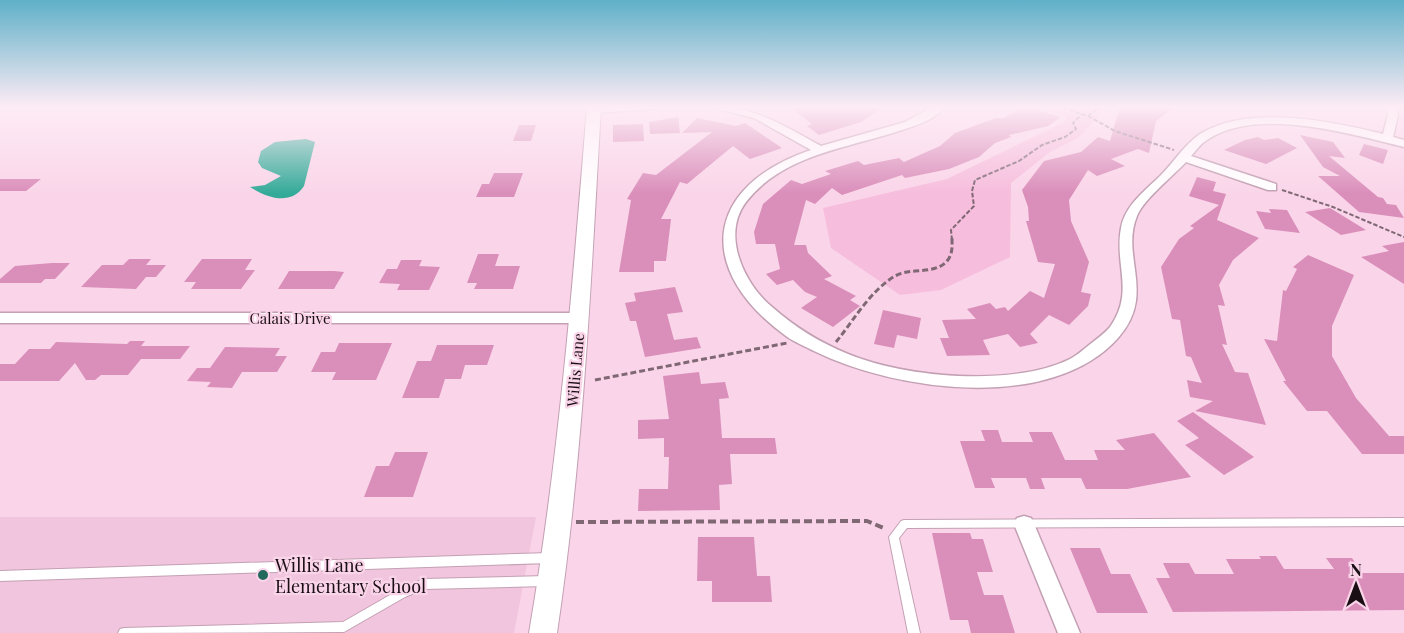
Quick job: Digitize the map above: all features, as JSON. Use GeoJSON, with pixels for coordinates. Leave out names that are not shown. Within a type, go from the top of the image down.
{"type":"FeatureCollection","features":[{"type":"Feature","properties":{"kind":"street","name":"Willis Lane"},"geometry":{"type":"LineString","coordinates":[[543,633],[555,558],[575,387],[592,136]]}},
{"type":"Feature","properties":{"kind":"street"},"geometry":{"type":"LineString","coordinates":[[793,136],[821,151]]}},
{"type":"Feature","properties":{"kind":"street"},"geometry":{"type":"LineString","coordinates":[[873,136],[821,151],[773,170],[759,180],[733,213],[728,245],[735,276],[753,302],[795,336],[835,357],[868,369],[939,381],[1013,380],[1073,363],[1095,352],[1126,315],[1132,294],[1132,273],[1125,228],[1131,214],[1202,138],[1208,136]]}},
{"type":"Feature","properties":{"kind":"street"},"geometry":{"type":"LineString","coordinates":[[1375,136],[1404,144]]}},
{"type":"Feature","properties":{"kind":"street"},"geometry":{"type":"LineString","coordinates":[[1185,156],[1272,187]]}},
{"type":"Feature","properties":{"kind":"street","name":"Calais Drive"},"geometry":{"type":"LineString","coordinates":[[0,318],[579,318]]}},
{"type":"Feature","properties":{"kind":"street"},"geometry":{"type":"LineString","coordinates":[[1024,524],[1069,633]]}},
{"type":"Feature","properties":{"kind":"lane"},"geometry":{"type":"LineString","coordinates":[[914,633],[894,537],[904,524],[1404,522]]}},
{"type":"Feature","properties":{"kind":"lane"},"geometry":{"type":"LineString","coordinates":[[0,576],[555,558]]}},
{"type":"Feature","properties":{"kind":"lane"},"geometry":{"type":"LineString","coordinates":[[124,633],[344,627],[423,584],[551,580]]}},
{"type":"Feature","properties":{"kind":"path"},"geometry":{"type":"LineString","coordinates":[[833,346],[886,282],[903,272],[938,267],[947,261],[952,253],[951,230],[974,206],[972,191],[975,180],[984,174],[1019,161],[1042,145],[1067,136]]}},
{"type":"Feature","properties":{"kind":"path"},"geometry":{"type":"LineString","coordinates":[[1128,136],[1185,156]]}},
{"type":"Feature","properties":{"kind":"path"},"geometry":{"type":"LineString","coordinates":[[1272,187],[1333,207],[1404,237]]}},
{"type":"Feature","properties":{"kind":"path"},"geometry":{"type":"LineString","coordinates":[[595,380],[780,346],[795,336]]}},
{"type":"Feature","properties":{"kind":"path"},"geometry":{"type":"LineString","coordinates":[[559,523],[615,520],[867,521],[896,533]]}},
{"type":"Feature","properties":{"kind":"shaded area"},"geometry":{"type":"Polygon","coordinates":[[[1036,136],[1080,136],[1050,152],[1011,183],[1010,257],[941,290],[900,295],[831,248],[823,208],[947,179],[1036,136]]]}},
{"type":"Feature","properties":{"kind":"shaded area"},"geometry":{"type":"Polygon","coordinates":[[[306,139],[315,142],[304,186],[299,192],[286,198],[278,198],[250,187],[265,185],[281,176],[262,168],[258,162],[261,151],[275,142],[306,139]]]}},
{"type":"Feature","properties":{"kind":"shaded area","name":"Willis Lane Elementary School"},"geometry":{"type":"Polygon","coordinates":[[[0,517],[536,517],[514,633],[0,633],[0,517]]]}},
{"type":"Feature","properties":{"kind":"building"},"geometry":{"type":"Polygon","coordinates":[[[515,136],[533,136],[531,141],[513,141],[515,136]]]}},
{"type":"Feature","properties":{"kind":"building"},"geometry":{"type":"Polygon","coordinates":[[[613,136],[644,136],[644,141],[613,142],[613,136]]]}},
{"type":"Feature","properties":{"kind":"building"},"geometry":{"type":"Polygon","coordinates":[[[707,136],[764,136],[782,148],[750,159],[733,146],[687,184],[680,182],[661,219],[671,219],[666,261],[654,261],[654,272],[619,272],[631,200],[627,199],[643,173],[656,175],[707,136]]]}},
{"type":"Feature","properties":{"kind":"building"},"geometry":{"type":"Polygon","coordinates":[[[952,136],[1011,137],[995,143],[979,157],[949,169],[905,178],[902,175],[842,195],[832,188],[815,204],[806,200],[794,245],[806,245],[808,253],[832,276],[824,279],[856,296],[850,300],[860,306],[833,327],[801,308],[817,297],[805,292],[793,280],[777,285],[766,274],[780,269],[775,244],[756,244],[754,232],[763,204],[791,180],[802,184],[831,174],[825,171],[858,161],[864,165],[899,158],[904,162],[940,146],[952,136]]]}},
{"type":"Feature","properties":{"kind":"building"},"geometry":{"type":"Polygon","coordinates":[[[1112,136],[1153,136],[1149,153],[1138,149],[1111,159],[1125,166],[1097,176],[1088,170],[1069,200],[1071,221],[1089,262],[1081,292],[1091,294],[1088,306],[1069,325],[1049,315],[1030,334],[1038,343],[1020,347],[1008,334],[983,340],[990,355],[947,356],[940,338],[949,338],[942,320],[976,319],[967,309],[990,303],[996,309],[1005,307],[1008,311],[1030,291],[1044,298],[1055,264],[1038,262],[1026,221],[1029,221],[1028,207],[1022,190],[1044,161],[1081,152],[1098,137],[1110,141],[1112,136]]]}},
{"type":"Feature","properties":{"kind":"building"},"geometry":{"type":"Polygon","coordinates":[[[1300,136],[1333,142],[1345,158],[1329,156],[1378,197],[1383,198],[1387,204],[1396,205],[1404,218],[1359,212],[1318,176],[1340,176],[1323,167],[1300,136]]]}},
{"type":"Feature","properties":{"kind":"building"},"geometry":{"type":"Polygon","coordinates":[[[1258,137],[1264,140],[1278,138],[1297,148],[1266,164],[1224,150],[1245,140],[1258,137]]]}},
{"type":"Feature","properties":{"kind":"building"},"geometry":{"type":"Polygon","coordinates":[[[1364,144],[1388,150],[1383,164],[1359,155],[1364,144]]]}},
{"type":"Feature","properties":{"kind":"building"},"geometry":{"type":"Polygon","coordinates":[[[494,173],[523,173],[514,197],[476,197],[482,184],[489,184],[494,173]]]}},
{"type":"Feature","properties":{"kind":"building"},"geometry":{"type":"Polygon","coordinates":[[[1197,177],[1216,182],[1213,191],[1226,194],[1217,220],[1259,238],[1233,260],[1219,285],[1225,306],[1218,305],[1227,345],[1222,344],[1235,372],[1248,373],[1266,425],[1195,411],[1213,401],[1190,397],[1187,380],[1202,383],[1191,357],[1186,356],[1180,320],[1172,319],[1161,267],[1179,239],[1194,228],[1190,226],[1219,205],[1189,196],[1197,177]]]}},
{"type":"Feature","properties":{"kind":"building"},"geometry":{"type":"Polygon","coordinates":[[[0,179],[41,179],[26,191],[0,191],[0,179]]]}},
{"type":"Feature","properties":{"kind":"building"},"geometry":{"type":"Polygon","coordinates":[[[1330,208],[1366,230],[1341,235],[1305,212],[1330,208]]]}},
{"type":"Feature","properties":{"kind":"building"},"geometry":{"type":"Polygon","coordinates":[[[1269,209],[1287,210],[1300,233],[1265,229],[1256,211],[1271,213],[1269,209]]]}},
{"type":"Feature","properties":{"kind":"building"},"geometry":{"type":"Polygon","coordinates":[[[1404,242],[1404,284],[1361,257],[1389,251],[1382,246],[1404,242]]]}},
{"type":"Feature","properties":{"kind":"building"},"geometry":{"type":"Polygon","coordinates":[[[478,254],[499,254],[495,266],[520,266],[513,289],[474,289],[477,283],[467,283],[478,254]]]}},
{"type":"Feature","properties":{"kind":"building"},"geometry":{"type":"Polygon","coordinates":[[[1308,255],[1354,275],[1332,326],[1332,356],[1356,398],[1389,436],[1404,436],[1404,454],[1362,454],[1327,411],[1307,411],[1283,381],[1286,381],[1264,339],[1277,341],[1283,290],[1286,291],[1297,269],[1293,267],[1308,255]]]}},
{"type":"Feature","properties":{"kind":"building"},"geometry":{"type":"Polygon","coordinates":[[[129,259],[151,259],[146,265],[166,265],[156,277],[146,277],[136,289],[81,287],[102,265],[123,265],[129,259]]]}},
{"type":"Feature","properties":{"kind":"building"},"geometry":{"type":"Polygon","coordinates":[[[202,259],[252,259],[245,270],[255,270],[241,289],[191,289],[196,282],[184,282],[202,259]]]}},
{"type":"Feature","properties":{"kind":"building"},"geometry":{"type":"Polygon","coordinates":[[[401,260],[422,260],[419,266],[440,267],[429,290],[397,290],[400,284],[379,283],[387,269],[397,269],[401,260]]]}},
{"type":"Feature","properties":{"kind":"building"},"geometry":{"type":"Polygon","coordinates":[[[70,263],[55,279],[45,279],[41,283],[0,283],[0,279],[15,266],[70,263]]]}},
{"type":"Feature","properties":{"kind":"building"},"geometry":{"type":"Polygon","coordinates":[[[289,271],[344,272],[334,289],[278,289],[289,271]]]}},
{"type":"Feature","properties":{"kind":"building"},"geometry":{"type":"Polygon","coordinates":[[[675,287],[683,312],[667,314],[674,340],[697,337],[701,348],[645,357],[636,321],[630,321],[625,303],[636,301],[634,293],[675,287]]]}},
{"type":"Feature","properties":{"kind":"building"},"geometry":{"type":"Polygon","coordinates":[[[883,310],[921,318],[917,339],[897,335],[894,348],[874,344],[883,310]]]}},
{"type":"Feature","properties":{"kind":"building"},"geometry":{"type":"Polygon","coordinates":[[[130,341],[145,341],[141,346],[190,346],[180,359],[141,359],[128,375],[101,375],[95,380],[86,380],[75,363],[59,381],[0,381],[0,364],[15,364],[29,349],[50,349],[56,342],[127,344],[130,341]]]}},
{"type":"Feature","properties":{"kind":"building"},"geometry":{"type":"Polygon","coordinates":[[[339,343],[392,343],[376,380],[332,380],[336,372],[311,372],[321,352],[335,352],[339,343]]]}},
{"type":"Feature","properties":{"kind":"building"},"geometry":{"type":"Polygon","coordinates":[[[437,345],[494,345],[487,365],[465,365],[461,379],[445,379],[439,398],[402,398],[417,361],[431,361],[437,345]]]}},
{"type":"Feature","properties":{"kind":"building"},"geometry":{"type":"Polygon","coordinates":[[[225,347],[280,348],[275,356],[287,356],[277,372],[242,372],[232,388],[207,387],[211,382],[187,381],[197,368],[210,368],[225,347]]]}},
{"type":"Feature","properties":{"kind":"building"},"geometry":{"type":"Polygon","coordinates":[[[699,372],[701,384],[725,382],[729,398],[719,399],[722,438],[775,438],[777,454],[730,454],[732,484],[719,485],[720,510],[638,511],[639,489],[668,489],[669,457],[664,457],[664,438],[638,439],[638,420],[669,419],[663,376],[699,372]]]}},
{"type":"Feature","properties":{"kind":"building"},"geometry":{"type":"Polygon","coordinates":[[[1193,412],[1254,457],[1224,475],[1185,445],[1199,438],[1177,421],[1193,412]]]}},
{"type":"Feature","properties":{"kind":"building"},"geometry":{"type":"Polygon","coordinates":[[[981,430],[998,430],[1002,442],[1033,442],[1029,432],[1052,432],[1065,460],[1098,460],[1094,450],[1125,450],[1116,440],[1154,433],[1191,477],[1127,489],[1086,489],[1081,478],[1041,478],[1045,489],[1030,489],[1026,478],[991,478],[995,488],[975,488],[960,441],[985,441],[981,430]]]}},
{"type":"Feature","properties":{"kind":"building"},"geometry":{"type":"Polygon","coordinates":[[[395,452],[428,452],[413,497],[364,497],[376,466],[389,466],[395,452]]]}},
{"type":"Feature","properties":{"kind":"building"},"geometry":{"type":"Polygon","coordinates":[[[932,533],[970,533],[972,539],[983,539],[993,572],[977,572],[984,595],[1003,595],[1015,633],[971,633],[968,620],[950,620],[932,533]]]}},
{"type":"Feature","properties":{"kind":"building"},"geometry":{"type":"Polygon","coordinates":[[[698,537],[754,537],[757,576],[770,576],[772,602],[712,602],[712,581],[697,581],[698,537]]]}},
{"type":"Feature","properties":{"kind":"building"},"geometry":{"type":"Polygon","coordinates":[[[1070,548],[1100,548],[1111,574],[1130,574],[1148,613],[1097,613],[1070,548]]]}},
{"type":"Feature","properties":{"kind":"building"},"geometry":{"type":"Polygon","coordinates":[[[1259,556],[1276,556],[1284,569],[1334,569],[1326,558],[1352,558],[1362,573],[1404,573],[1404,610],[1173,612],[1156,578],[1170,578],[1163,563],[1189,563],[1195,574],[1234,574],[1226,559],[1261,559],[1259,556]]]}},
{"type":"Feature","properties":{"kind":"place","name":"Willis Lane Elementary School"},"geometry":{"type":"Point","coordinates":[263,575]}}]}
